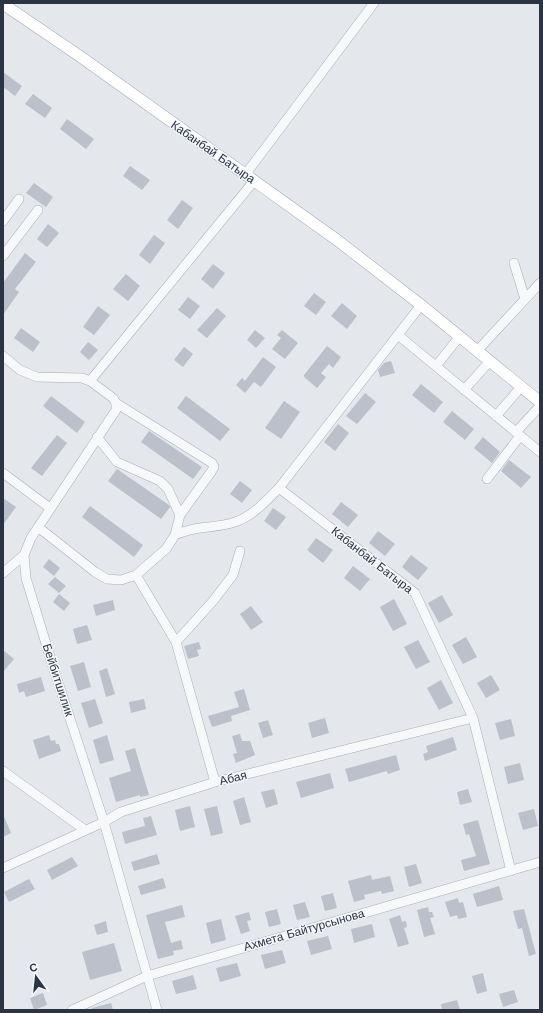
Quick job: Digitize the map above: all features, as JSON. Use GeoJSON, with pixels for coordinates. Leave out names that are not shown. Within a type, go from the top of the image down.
{"type":"FeatureCollection","features":[{"type":"Feature","properties":{"kind":"main road","name":"Кабанбай Батыра"},"geometry":{"type":"LineString","coordinates":[[3,4],[337,240],[460,336],[540,402]]}},
{"type":"Feature","properties":{"kind":"street"},"geometry":{"type":"LineString","coordinates":[[90,381],[249,178],[374,3]]}},
{"type":"Feature","properties":{"kind":"street"},"geometry":{"type":"LineString","coordinates":[[3,221],[19,199]]}},
{"type":"Feature","properties":{"kind":"street"},"geometry":{"type":"LineString","coordinates":[[3,256],[38,210]]}},
{"type":"Feature","properties":{"kind":"street"},"geometry":{"type":"LineString","coordinates":[[514,263],[525,299]]}},
{"type":"Feature","properties":{"kind":"street"},"geometry":{"type":"LineString","coordinates":[[477,350],[540,283]]}},
{"type":"Feature","properties":{"kind":"street"},"geometry":{"type":"LineString","coordinates":[[175,535],[188,529],[235,522],[256,511],[278,488],[421,305]]}},
{"type":"Feature","properties":{"kind":"street"},"geometry":{"type":"LineString","coordinates":[[398,334],[540,452]]}},
{"type":"Feature","properties":{"kind":"street"},"geometry":{"type":"LineString","coordinates":[[436,366],[460,336]]}},
{"type":"Feature","properties":{"kind":"street"},"geometry":{"type":"LineString","coordinates":[[3,356],[20,370],[37,377],[82,378],[90,381],[113,398],[116,403],[212,463],[214,466],[180,515],[175,535],[166,549],[136,574],[121,580],[107,579],[95,572],[38,527]]}},
{"type":"Feature","properties":{"kind":"street"},"geometry":{"type":"LineString","coordinates":[[464,390],[490,361]]}},
{"type":"Feature","properties":{"kind":"street"},"geometry":{"type":"LineString","coordinates":[[496,416],[521,387]]}},
{"type":"Feature","properties":{"kind":"street"},"geometry":{"type":"LineString","coordinates":[[3,573],[24,555],[38,527],[50,508],[116,410],[116,403]]}},
{"type":"Feature","properties":{"kind":"street"},"geometry":{"type":"LineString","coordinates":[[487,479],[518,434],[540,406]]}},
{"type":"Feature","properties":{"kind":"street"},"geometry":{"type":"LineString","coordinates":[[97,437],[117,462],[160,481],[168,489],[180,515]]}},
{"type":"Feature","properties":{"kind":"street"},"geometry":{"type":"LineString","coordinates":[[4,475],[50,508]]}},
{"type":"Feature","properties":{"kind":"street","name":"Кабанбай Батыра"},"geometry":{"type":"LineString","coordinates":[[278,488],[415,593],[473,718],[511,871]]}},
{"type":"Feature","properties":{"kind":"street"},"geometry":{"type":"LineString","coordinates":[[176,642],[213,601],[233,575],[240,551]]}},
{"type":"Feature","properties":{"kind":"street","name":"Бейбитшилик"},"geometry":{"type":"LineString","coordinates":[[24,555],[26,578],[104,822],[157,1010]]}},
{"type":"Feature","properties":{"kind":"street"},"geometry":{"type":"LineString","coordinates":[[136,574],[176,642],[215,782]]}},
{"type":"Feature","properties":{"kind":"street","name":"Абая"},"geometry":{"type":"LineString","coordinates":[[3,868],[104,822],[121,812],[215,782],[473,718]]}},
{"type":"Feature","properties":{"kind":"street"},"geometry":{"type":"LineString","coordinates":[[3,771],[85,830]]}},
{"type":"Feature","properties":{"kind":"street","name":"Ахмета Байтурсынова"},"geometry":{"type":"LineString","coordinates":[[72,1010],[147,976],[540,862]]}},
{"type":"Feature","properties":{"kind":"building"},"geometry":{"type":"Polygon","coordinates":[[[3,72],[22,86],[15,96],[3,87],[3,72]]]}},
{"type":"Feature","properties":{"kind":"building"},"geometry":{"type":"Polygon","coordinates":[[[33,94],[52,108],[45,118],[25,104],[33,94]]]}},
{"type":"Feature","properties":{"kind":"building"},"geometry":{"type":"Polygon","coordinates":[[[67,119],[94,139],[86,149],[60,129],[67,119]]]}},
{"type":"Feature","properties":{"kind":"building"},"geometry":{"type":"Polygon","coordinates":[[[130,166],[150,180],[142,190],[123,176],[130,166]]]}},
{"type":"Feature","properties":{"kind":"building"},"geometry":{"type":"Polygon","coordinates":[[[34,183],[53,197],[46,207],[26,193],[34,183]]]}},
{"type":"Feature","properties":{"kind":"building"},"geometry":{"type":"Polygon","coordinates":[[[182,200],[193,208],[178,229],[167,220],[182,200]]]}},
{"type":"Feature","properties":{"kind":"building"},"geometry":{"type":"Polygon","coordinates":[[[48,224],[59,233],[47,247],[37,239],[48,224]]]}},
{"type":"Feature","properties":{"kind":"building"},"geometry":{"type":"Polygon","coordinates":[[[154,235],[165,243],[150,264],[139,255],[154,235]]]}},
{"type":"Feature","properties":{"kind":"building"},"geometry":{"type":"Polygon","coordinates":[[[25,253],[36,262],[15,289],[19,292],[3,315],[3,283],[25,253]]]}},
{"type":"Feature","properties":{"kind":"building"},"geometry":{"type":"Polygon","coordinates":[[[213,264],[225,273],[213,289],[201,279],[213,264]]]}},
{"type":"Feature","properties":{"kind":"building"},"geometry":{"type":"Polygon","coordinates":[[[126,274],[140,286],[128,301],[113,289],[126,274]]]}},
{"type":"Feature","properties":{"kind":"building"},"geometry":{"type":"Polygon","coordinates":[[[314,293],[326,302],[316,315],[304,306],[314,293]]]}},
{"type":"Feature","properties":{"kind":"building"},"geometry":{"type":"Polygon","coordinates":[[[188,297],[200,306],[190,319],[178,310],[188,297]]]}},
{"type":"Feature","properties":{"kind":"building"},"geometry":{"type":"Polygon","coordinates":[[[342,303],[357,316],[347,329],[331,316],[342,303]]]}},
{"type":"Feature","properties":{"kind":"building"},"geometry":{"type":"Polygon","coordinates":[[[98,306],[110,315],[94,335],[83,327],[98,306]]]}},
{"type":"Feature","properties":{"kind":"building"},"geometry":{"type":"Polygon","coordinates":[[[217,308],[226,316],[207,338],[197,330],[217,308]]]}},
{"type":"Feature","properties":{"kind":"building"},"geometry":{"type":"Polygon","coordinates":[[[21,328],[40,342],[33,352],[14,338],[21,328]]]}},
{"type":"Feature","properties":{"kind":"building"},"geometry":{"type":"Polygon","coordinates":[[[255,330],[265,338],[256,348],[247,340],[255,330]]]}},
{"type":"Feature","properties":{"kind":"building"},"geometry":{"type":"Polygon","coordinates":[[[282,330],[298,343],[285,359],[272,349],[281,338],[277,335],[282,330]]]}},
{"type":"Feature","properties":{"kind":"building"},"geometry":{"type":"Polygon","coordinates":[[[88,342],[98,350],[89,360],[80,352],[88,342]]]}},
{"type":"Feature","properties":{"kind":"building"},"geometry":{"type":"Polygon","coordinates":[[[327,346],[341,357],[333,368],[329,364],[321,373],[326,377],[317,388],[304,377],[304,375],[327,346]]]}},
{"type":"Feature","properties":{"kind":"building"},"geometry":{"type":"Polygon","coordinates":[[[184,347],[193,354],[183,367],[174,360],[184,347]]]}},
{"type":"Feature","properties":{"kind":"building"},"geometry":{"type":"Polygon","coordinates":[[[263,357],[276,367],[261,387],[254,382],[245,393],[236,385],[242,378],[245,381],[263,357]]]}},
{"type":"Feature","properties":{"kind":"building"},"geometry":{"type":"Polygon","coordinates":[[[391,361],[395,373],[380,377],[378,370],[384,363],[391,361]]]}},
{"type":"Feature","properties":{"kind":"building"},"geometry":{"type":"Polygon","coordinates":[[[421,384],[443,402],[434,413],[412,395],[421,384]]]}},
{"type":"Feature","properties":{"kind":"building"},"geometry":{"type":"Polygon","coordinates":[[[365,393],[376,402],[357,424],[346,416],[365,393]]]}},
{"type":"Feature","properties":{"kind":"building"},"geometry":{"type":"Polygon","coordinates":[[[51,396],[85,422],[77,433],[43,406],[51,396]]]}},
{"type":"Feature","properties":{"kind":"building"},"geometry":{"type":"Polygon","coordinates":[[[186,396],[230,429],[220,441],[177,408],[186,396]]]}},
{"type":"Feature","properties":{"kind":"building"},"geometry":{"type":"Polygon","coordinates":[[[284,401],[300,412],[281,439],[265,428],[284,401]]]}},
{"type":"Feature","properties":{"kind":"building"},"geometry":{"type":"Polygon","coordinates":[[[452,411],[474,429],[465,440],[443,422],[452,411]]]}},
{"type":"Feature","properties":{"kind":"building"},"geometry":{"type":"Polygon","coordinates":[[[338,424],[349,433],[335,451],[324,442],[338,424]]]}},
{"type":"Feature","properties":{"kind":"building"},"geometry":{"type":"Polygon","coordinates":[[[149,431],[202,467],[193,479],[141,442],[149,431]]]}},
{"type":"Feature","properties":{"kind":"building"},"geometry":{"type":"Polygon","coordinates":[[[57,435],[67,443],[42,476],[31,468],[57,435]]]}},
{"type":"Feature","properties":{"kind":"building"},"geometry":{"type":"Polygon","coordinates":[[[483,437],[500,452],[492,463],[474,448],[483,437]]]}},
{"type":"Feature","properties":{"kind":"building"},"geometry":{"type":"Polygon","coordinates":[[[509,460],[531,477],[521,488],[501,471],[509,460]]]}},
{"type":"Feature","properties":{"kind":"building"},"geometry":{"type":"Polygon","coordinates":[[[117,469],[169,505],[170,507],[161,519],[108,481],[117,469]]]}},
{"type":"Feature","properties":{"kind":"building"},"geometry":{"type":"Polygon","coordinates":[[[240,481],[252,490],[242,503],[230,494],[240,481]]]}},
{"type":"Feature","properties":{"kind":"building"},"geometry":{"type":"Polygon","coordinates":[[[3,498],[16,507],[3,525],[3,498]]]}},
{"type":"Feature","properties":{"kind":"building"},"geometry":{"type":"Polygon","coordinates":[[[341,502],[358,515],[348,527],[332,514],[341,502]]]}},
{"type":"Feature","properties":{"kind":"building"},"geometry":{"type":"Polygon","coordinates":[[[90,506],[143,545],[134,557],[82,517],[90,506]]]}},
{"type":"Feature","properties":{"kind":"building"},"geometry":{"type":"Polygon","coordinates":[[[273,508],[286,517],[276,530],[264,521],[273,508]]]}},
{"type":"Feature","properties":{"kind":"building"},"geometry":{"type":"Polygon","coordinates":[[[378,531],[395,544],[385,556],[369,543],[378,531]]]}},
{"type":"Feature","properties":{"kind":"building"},"geometry":{"type":"Polygon","coordinates":[[[316,538],[333,550],[323,563],[307,550],[316,538]]]}},
{"type":"Feature","properties":{"kind":"building"},"geometry":{"type":"Polygon","coordinates":[[[411,555],[428,568],[418,580],[402,567],[411,555]]]}},
{"type":"Feature","properties":{"kind":"building"},"geometry":{"type":"Polygon","coordinates":[[[49,559],[60,568],[54,576],[43,567],[49,559]]]}},
{"type":"Feature","properties":{"kind":"building"},"geometry":{"type":"Polygon","coordinates":[[[353,566],[370,579],[360,591],[344,578],[353,566]]]}},
{"type":"Feature","properties":{"kind":"building"},"geometry":{"type":"Polygon","coordinates":[[[55,577],[66,586],[59,593],[48,584],[55,577]]]}},
{"type":"Feature","properties":{"kind":"building"},"geometry":{"type":"Polygon","coordinates":[[[59,594],[70,603],[64,611],[53,602],[59,594]]]}},
{"type":"Feature","properties":{"kind":"building"},"geometry":{"type":"Polygon","coordinates":[[[442,595],[453,615],[439,623],[428,603],[442,595]]]}},
{"type":"Feature","properties":{"kind":"building"},"geometry":{"type":"Polygon","coordinates":[[[394,599],[407,624],[393,631],[380,607],[394,599]]]}},
{"type":"Feature","properties":{"kind":"building"},"geometry":{"type":"Polygon","coordinates":[[[113,600],[115,610],[96,616],[93,605],[113,600]]]}},
{"type":"Feature","properties":{"kind":"building"},"geometry":{"type":"Polygon","coordinates":[[[251,606],[263,622],[251,630],[240,614],[251,606]]]}},
{"type":"Feature","properties":{"kind":"building"},"geometry":{"type":"Polygon","coordinates":[[[87,625],[92,640],[77,644],[73,629],[87,625]]]}},
{"type":"Feature","properties":{"kind":"building"},"geometry":{"type":"Polygon","coordinates":[[[466,637],[477,657],[463,664],[452,645],[466,637]]]}},
{"type":"Feature","properties":{"kind":"building"},"geometry":{"type":"Polygon","coordinates":[[[418,640],[430,662],[416,669],[404,647],[418,640]]]}},
{"type":"Feature","properties":{"kind":"building"},"geometry":{"type":"Polygon","coordinates":[[[199,642],[201,649],[197,650],[199,656],[188,659],[184,646],[199,642]]]}},
{"type":"Feature","properties":{"kind":"building"},"geometry":{"type":"Polygon","coordinates":[[[3,650],[14,659],[3,672],[3,650]]]}},
{"type":"Feature","properties":{"kind":"building"},"geometry":{"type":"Polygon","coordinates":[[[84,662],[91,687],[78,691],[70,666],[84,662]]]}},
{"type":"Feature","properties":{"kind":"building"},"geometry":{"type":"Polygon","coordinates":[[[107,668],[115,694],[106,697],[99,671],[107,668]]]}},
{"type":"Feature","properties":{"kind":"building"},"geometry":{"type":"Polygon","coordinates":[[[491,675],[500,690],[486,698],[477,683],[491,675]]]}},
{"type":"Feature","properties":{"kind":"building"},"geometry":{"type":"Polygon","coordinates":[[[41,677],[45,691],[26,697],[24,691],[19,693],[17,684],[41,677]]]}},
{"type":"Feature","properties":{"kind":"building"},"geometry":{"type":"Polygon","coordinates":[[[441,680],[453,703],[439,710],[427,688],[441,680]]]}},
{"type":"Feature","properties":{"kind":"building"},"geometry":{"type":"Polygon","coordinates":[[[244,689],[250,710],[231,716],[232,721],[212,727],[208,716],[239,707],[234,692],[244,689]]]}},
{"type":"Feature","properties":{"kind":"building"},"geometry":{"type":"Polygon","coordinates":[[[95,699],[103,723],[89,728],[81,703],[95,699]]]}},
{"type":"Feature","properties":{"kind":"building"},"geometry":{"type":"Polygon","coordinates":[[[144,699],[146,709],[131,713],[129,702],[144,699]]]}},
{"type":"Feature","properties":{"kind":"building"},"geometry":{"type":"Polygon","coordinates":[[[325,718],[329,733],[312,738],[308,723],[325,718]]]}},
{"type":"Feature","properties":{"kind":"building"},"geometry":{"type":"Polygon","coordinates":[[[511,719],[515,736],[500,740],[495,723],[511,719]]]}},
{"type":"Feature","properties":{"kind":"building"},"geometry":{"type":"Polygon","coordinates":[[[268,720],[273,735],[263,738],[258,723],[268,720]]]}},
{"type":"Feature","properties":{"kind":"building"},"geometry":{"type":"Polygon","coordinates":[[[240,734],[242,741],[250,741],[255,755],[236,763],[233,754],[237,753],[232,736],[240,734]]]}},
{"type":"Feature","properties":{"kind":"building"},"geometry":{"type":"Polygon","coordinates":[[[49,735],[51,741],[55,740],[56,744],[59,744],[61,751],[39,759],[33,740],[49,735]]]}},
{"type":"Feature","properties":{"kind":"building"},"geometry":{"type":"Polygon","coordinates":[[[107,735],[114,760],[100,764],[93,740],[107,735]]]}},
{"type":"Feature","properties":{"kind":"building"},"geometry":{"type":"Polygon","coordinates":[[[453,737],[457,750],[425,761],[423,754],[428,752],[426,746],[453,737]]]}},
{"type":"Feature","properties":{"kind":"building"},"geometry":{"type":"Polygon","coordinates":[[[135,748],[149,795],[140,797],[140,795],[116,802],[109,778],[131,771],[125,751],[135,748]]]}},
{"type":"Feature","properties":{"kind":"building"},"geometry":{"type":"Polygon","coordinates":[[[396,755],[400,770],[388,774],[387,771],[349,782],[345,769],[396,755]]]}},
{"type":"Feature","properties":{"kind":"building"},"geometry":{"type":"Polygon","coordinates":[[[520,763],[524,780],[508,784],[504,767],[520,763]]]}},
{"type":"Feature","properties":{"kind":"building"},"geometry":{"type":"Polygon","coordinates":[[[330,773],[334,788],[301,798],[296,782],[330,773]]]}},
{"type":"Feature","properties":{"kind":"building"},"geometry":{"type":"Polygon","coordinates":[[[274,789],[278,804],[266,808],[261,792],[274,789]]]}},
{"type":"Feature","properties":{"kind":"building"},"geometry":{"type":"Polygon","coordinates":[[[468,789],[472,802],[460,805],[457,792],[468,789]]]}},
{"type":"Feature","properties":{"kind":"building"},"geometry":{"type":"Polygon","coordinates":[[[244,797],[251,822],[240,825],[233,801],[244,797]]]}},
{"type":"Feature","properties":{"kind":"building"},"geometry":{"type":"Polygon","coordinates":[[[190,806],[195,827],[180,831],[175,810],[190,806]]]}},
{"type":"Feature","properties":{"kind":"building"},"geometry":{"type":"Polygon","coordinates":[[[217,806],[223,833],[211,836],[204,809],[217,806]]]}},
{"type":"Feature","properties":{"kind":"building"},"geometry":{"type":"Polygon","coordinates":[[[534,809],[538,826],[523,830],[518,813],[534,809]]]}},
{"type":"Feature","properties":{"kind":"building"},"geometry":{"type":"Polygon","coordinates":[[[3,814],[11,833],[3,837],[3,814]]]}},
{"type":"Feature","properties":{"kind":"building"},"geometry":{"type":"Polygon","coordinates":[[[151,816],[157,835],[125,844],[122,832],[145,826],[143,818],[151,816]]]}},
{"type":"Feature","properties":{"kind":"building"},"geometry":{"type":"Polygon","coordinates":[[[478,820],[490,864],[464,871],[461,860],[476,856],[469,834],[466,835],[463,824],[478,820]]]}},
{"type":"Feature","properties":{"kind":"building"},"geometry":{"type":"Polygon","coordinates":[[[157,854],[160,864],[134,871],[131,862],[157,854]]]}},
{"type":"Feature","properties":{"kind":"building"},"geometry":{"type":"Polygon","coordinates":[[[72,857],[78,866],[52,880],[47,870],[72,857]]]}},
{"type":"Feature","properties":{"kind":"building"},"geometry":{"type":"Polygon","coordinates":[[[416,864],[422,883],[409,887],[404,867],[416,864]]]}},
{"type":"Feature","properties":{"kind":"building"},"geometry":{"type":"Polygon","coordinates":[[[371,875],[372,880],[390,876],[394,891],[382,894],[381,891],[364,895],[365,899],[354,902],[348,881],[371,875]]]}},
{"type":"Feature","properties":{"kind":"building"},"geometry":{"type":"Polygon","coordinates":[[[163,878],[166,888],[141,895],[138,886],[163,878]]]}},
{"type":"Feature","properties":{"kind":"building"},"geometry":{"type":"Polygon","coordinates":[[[29,879],[35,889],[9,902],[4,892],[29,879]]]}},
{"type":"Feature","properties":{"kind":"building"},"geometry":{"type":"Polygon","coordinates":[[[499,886],[503,900],[477,907],[473,894],[499,886]]]}},
{"type":"Feature","properties":{"kind":"building"},"geometry":{"type":"Polygon","coordinates":[[[333,893],[337,908],[325,911],[321,896],[333,893]]]}},
{"type":"Feature","properties":{"kind":"building"},"geometry":{"type":"Polygon","coordinates":[[[458,898],[459,903],[463,902],[467,917],[458,919],[457,915],[450,917],[445,902],[458,898]]]}},
{"type":"Feature","properties":{"kind":"building"},"geometry":{"type":"Polygon","coordinates":[[[305,902],[310,917],[297,920],[293,905],[305,902]]]}},
{"type":"Feature","properties":{"kind":"building"},"geometry":{"type":"Polygon","coordinates":[[[182,905],[185,917],[165,922],[171,943],[181,940],[183,949],[173,951],[174,955],[158,959],[146,915],[182,905]]]}},
{"type":"Feature","properties":{"kind":"building"},"geometry":{"type":"Polygon","coordinates":[[[428,907],[429,912],[432,912],[434,917],[430,918],[435,934],[424,937],[417,910],[428,907]]]}},
{"type":"Feature","properties":{"kind":"building"},"geometry":{"type":"Polygon","coordinates":[[[277,909],[281,924],[269,927],[265,912],[277,909]]]}},
{"type":"Feature","properties":{"kind":"building"},"geometry":{"type":"Polygon","coordinates":[[[524,909],[536,954],[529,956],[522,928],[518,929],[513,911],[524,909]]]}},
{"type":"Feature","properties":{"kind":"building"},"geometry":{"type":"Polygon","coordinates":[[[249,912],[251,920],[247,921],[250,931],[241,934],[235,916],[249,912]]]}},
{"type":"Feature","properties":{"kind":"building"},"geometry":{"type":"Polygon","coordinates":[[[400,915],[402,922],[406,921],[407,927],[404,928],[409,944],[398,947],[389,919],[400,915]]]}},
{"type":"Feature","properties":{"kind":"building"},"geometry":{"type":"Polygon","coordinates":[[[221,919],[226,940],[211,944],[206,923],[221,919]]]}},
{"type":"Feature","properties":{"kind":"building"},"geometry":{"type":"Polygon","coordinates":[[[106,921],[108,932],[97,935],[94,925],[106,921]]]}},
{"type":"Feature","properties":{"kind":"building"},"geometry":{"type":"Polygon","coordinates":[[[372,924],[375,937],[354,943],[351,929],[372,924]]]}},
{"type":"Feature","properties":{"kind":"building"},"geometry":{"type":"Polygon","coordinates":[[[328,936],[332,949],[311,955],[307,941],[328,936]]]}},
{"type":"Feature","properties":{"kind":"building"},"geometry":{"type":"Polygon","coordinates":[[[114,943],[122,971],[90,980],[82,952],[114,943]]]}},
{"type":"Feature","properties":{"kind":"building"},"geometry":{"type":"Polygon","coordinates":[[[282,950],[286,963],[265,969],[261,955],[282,950]]]}},
{"type":"Feature","properties":{"kind":"building"},"geometry":{"type":"Polygon","coordinates":[[[237,963],[241,976],[220,982],[216,968],[237,963]]]}},
{"type":"Feature","properties":{"kind":"building"},"geometry":{"type":"Polygon","coordinates":[[[483,973],[487,991],[477,994],[472,976],[483,973]]]}},
{"type":"Feature","properties":{"kind":"building"},"geometry":{"type":"Polygon","coordinates":[[[193,975],[197,989],[176,994],[172,981],[193,975]]]}},
{"type":"Feature","properties":{"kind":"building"},"geometry":{"type":"Polygon","coordinates":[[[514,990],[518,1002],[503,1007],[499,994],[514,990]]]}},
{"type":"Feature","properties":{"kind":"building"},"geometry":{"type":"Polygon","coordinates":[[[43,993],[47,1005],[34,1010],[30,998],[43,993]]]}},
{"type":"Feature","properties":{"kind":"building"},"geometry":{"type":"Polygon","coordinates":[[[457,1000],[460,1010],[442,1010],[441,1004],[457,1000]]]}},
{"type":"Feature","properties":{"kind":"building"},"geometry":{"type":"Polygon","coordinates":[[[111,1003],[113,1010],[92,1010],[92,1008],[111,1003]]]}}]}
